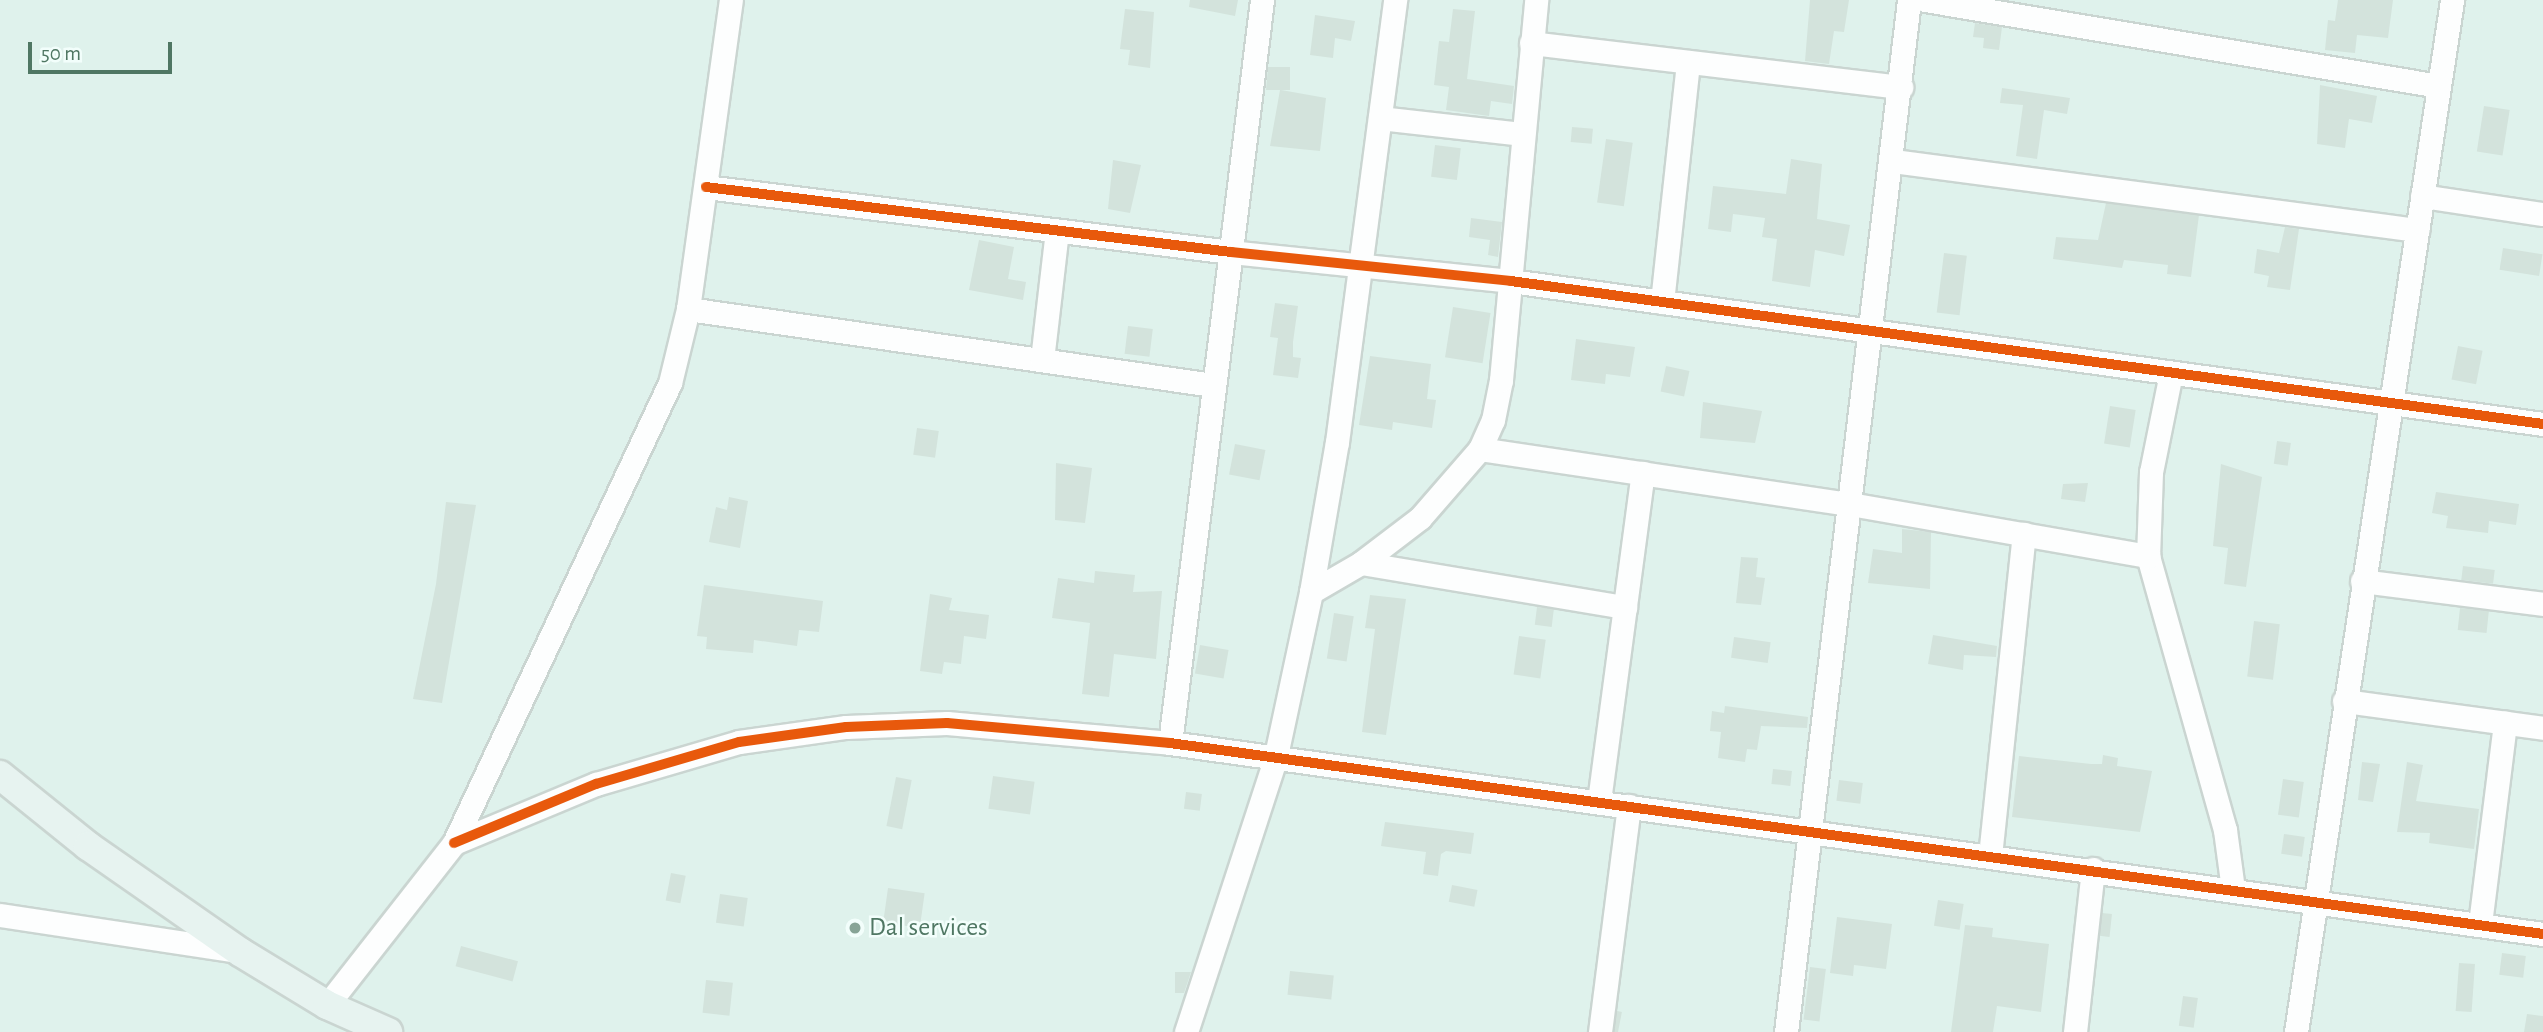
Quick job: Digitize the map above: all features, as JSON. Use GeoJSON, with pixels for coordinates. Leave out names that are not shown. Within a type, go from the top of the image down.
{"type":"FeatureCollection","features":[{"type":"Feature","properties":{"kind":"main road"},"geometry":{"type":"LineString","coordinates":[[0,775],[88,846],[240,951],[327,1005],[388,1032]]}},
{"type":"Feature","properties":{"kind":"street"},"geometry":{"type":"LineString","coordinates":[[327,1005],[454,843],[640,452],[670,383],[688,309],[731,0]]}},
{"type":"Feature","properties":{"kind":"street"},"geometry":{"type":"LineString","coordinates":[[1170,743],[1262,0]]}},
{"type":"Feature","properties":{"kind":"street"},"geometry":{"type":"LineString","coordinates":[[1186,1032],[1275,761],[1311,592],[1360,267],[1395,0]]}},
{"type":"Feature","properties":{"kind":"street"},"geometry":{"type":"LineString","coordinates":[[1311,592],[1361,563],[1420,517],[1480,449],[1493,420],[1501,380],[1536,0]]}},
{"type":"Feature","properties":{"kind":"street"},"geometry":{"type":"LineString","coordinates":[[1786,1032],[1901,87],[1909,0]]}},
{"type":"Feature","properties":{"kind":"street"},"geometry":{"type":"LineString","coordinates":[[1925,0],[2439,86]]}},
{"type":"Feature","properties":{"kind":"street"},"geometry":{"type":"LineString","coordinates":[[2296,1032],[2313,900],[2452,0]]}},
{"type":"Feature","properties":{"kind":"street"},"geometry":{"type":"LineString","coordinates":[[1531,43],[1901,87]]}},
{"type":"Feature","properties":{"kind":"street"},"geometry":{"type":"LineString","coordinates":[[1662,302],[1688,62]]}},
{"type":"Feature","properties":{"kind":"street"},"geometry":{"type":"LineString","coordinates":[[1380,118],[1522,134]]}},
{"type":"Feature","properties":{"kind":"street"},"geometry":{"type":"LineString","coordinates":[[1892,161],[2417,230]]}},
{"type":"Feature","properties":{"kind":"street"},"geometry":{"type":"LineString","coordinates":[[706,187],[1231,252],[1511,281],[2543,424]]}},
{"type":"Feature","properties":{"kind":"street"},"geometry":{"type":"LineString","coordinates":[[2422,196],[2543,214]]}},
{"type":"Feature","properties":{"kind":"street"},"geometry":{"type":"LineString","coordinates":[[1042,360],[1058,230]]}},
{"type":"Feature","properties":{"kind":"street"},"geometry":{"type":"LineString","coordinates":[[688,309],[1213,385]]}},
{"type":"Feature","properties":{"kind":"street"},"geometry":{"type":"LineString","coordinates":[[2171,373],[2151,472],[2148,556],[2225,830],[2234,888]]}},
{"type":"Feature","properties":{"kind":"street"},"geometry":{"type":"LineString","coordinates":[[1480,449],[1850,504],[2148,556]]}},
{"type":"Feature","properties":{"kind":"street"},"geometry":{"type":"LineString","coordinates":[[1598,801],[1643,473]]}},
{"type":"Feature","properties":{"kind":"street"},"geometry":{"type":"LineString","coordinates":[[1990,856],[2024,534]]}},
{"type":"Feature","properties":{"kind":"street"},"geometry":{"type":"LineString","coordinates":[[1361,563],[1625,607]]}},
{"type":"Feature","properties":{"kind":"street"},"geometry":{"type":"LineString","coordinates":[[2362,581],[2543,604]]}},
{"type":"Feature","properties":{"kind":"street"},"geometry":{"type":"LineString","coordinates":[[2344,701],[2543,728]]}},
{"type":"Feature","properties":{"kind":"street"},"geometry":{"type":"LineString","coordinates":[[454,843],[651,766],[739,742],[846,727],[947,723],[1170,743],[1275,761],[1598,801],[2234,888],[2543,934]]}},
{"type":"Feature","properties":{"kind":"street"},"geometry":{"type":"LineString","coordinates":[[2480,924],[2505,723]]}},
{"type":"Feature","properties":{"kind":"street"},"geometry":{"type":"LineString","coordinates":[[1600,1032],[1629,806]]}},
{"type":"Feature","properties":{"kind":"street"},"geometry":{"type":"LineString","coordinates":[[2075,1032],[2093,870]]}},
{"type":"Feature","properties":{"kind":"street"},"geometry":{"type":"LineString","coordinates":[[0,915],[240,951]]}},
{"type":"Feature","properties":{"kind":"shaded area"},"geometry":{"type":"Polygon","coordinates":[[[0,0],[2543,0],[2543,1032],[0,1032],[0,0]]]}},
{"type":"Feature","properties":{"kind":"building"},"geometry":{"type":"Polygon","coordinates":[[[1190,0],[1238,0],[1235,16],[1189,7],[1190,0]]]}},
{"type":"Feature","properties":{"kind":"building"},"geometry":{"type":"Polygon","coordinates":[[[1810,0],[1849,0],[1844,32],[1834,31],[1829,64],[1805,61],[1810,0]]]}},
{"type":"Feature","properties":{"kind":"building"},"geometry":{"type":"Polygon","coordinates":[[[2338,0],[2393,0],[2388,38],[2357,35],[2355,53],[2325,50],[2328,20],[2335,21],[2338,0]]]}},
{"type":"Feature","properties":{"kind":"building"},"geometry":{"type":"Polygon","coordinates":[[[1125,9],[1154,12],[1150,68],[1128,65],[1130,50],[1120,49],[1125,9]]]}},
{"type":"Feature","properties":{"kind":"building"},"geometry":{"type":"Polygon","coordinates":[[[1453,9],[1475,11],[1467,79],[1514,86],[1512,104],[1491,101],[1489,116],[1446,110],[1449,87],[1434,85],[1439,41],[1449,42],[1453,9]]]}},
{"type":"Feature","properties":{"kind":"building"},"geometry":{"type":"Polygon","coordinates":[[[1315,15],[1355,21],[1351,41],[1335,38],[1333,58],[1310,55],[1315,15]]]}},
{"type":"Feature","properties":{"kind":"building"},"geometry":{"type":"Polygon","coordinates":[[[1975,23],[2002,27],[1999,50],[1983,48],[1984,38],[1973,37],[1975,23]]]}},
{"type":"Feature","properties":{"kind":"building"},"geometry":{"type":"Polygon","coordinates":[[[1268,67],[1290,67],[1290,90],[1281,90],[1326,98],[1320,151],[1270,146],[1280,90],[1266,90],[1268,67]]]}},
{"type":"Feature","properties":{"kind":"building"},"geometry":{"type":"Polygon","coordinates":[[[2320,85],[2377,96],[2372,123],[2349,119],[2345,148],[2317,144],[2320,85]]]}},
{"type":"Feature","properties":{"kind":"building"},"geometry":{"type":"Polygon","coordinates":[[[2002,88],[2070,98],[2067,114],[2044,110],[2037,159],[2016,156],[2023,105],[2000,103],[2002,88]]]}},
{"type":"Feature","properties":{"kind":"building"},"geometry":{"type":"Polygon","coordinates":[[[2484,106],[2510,110],[2502,156],[2477,151],[2484,106]]]}},
{"type":"Feature","properties":{"kind":"building"},"geometry":{"type":"Polygon","coordinates":[[[1572,127],[1593,129],[1592,144],[1571,142],[1572,127]]]}},
{"type":"Feature","properties":{"kind":"building"},"geometry":{"type":"Polygon","coordinates":[[[1606,139],[1633,143],[1624,206],[1597,202],[1606,139]]]}},
{"type":"Feature","properties":{"kind":"building"},"geometry":{"type":"Polygon","coordinates":[[[1435,145],[1461,148],[1457,180],[1431,177],[1435,145]]]}},
{"type":"Feature","properties":{"kind":"building"},"geometry":{"type":"Polygon","coordinates":[[[1791,159],[1822,164],[1817,219],[1850,225],[1844,256],[1815,250],[1810,287],[1772,281],[1777,239],[1762,237],[1765,218],[1733,214],[1731,232],[1708,229],[1713,186],[1786,194],[1791,159]]]}},
{"type":"Feature","properties":{"kind":"building"},"geometry":{"type":"Polygon","coordinates":[[[1113,160],[1141,165],[1130,213],[1108,209],[1113,160]]]}},
{"type":"Feature","properties":{"kind":"building"},"geometry":{"type":"Polygon","coordinates":[[[2106,203],[2199,215],[2191,277],[2167,274],[2168,265],[2124,260],[2122,268],[2053,259],[2056,237],[2098,240],[2106,203]]]}},
{"type":"Feature","properties":{"kind":"building"},"geometry":{"type":"Polygon","coordinates":[[[1471,218],[1502,222],[1498,257],[1488,255],[1490,240],[1469,237],[1471,218]]]}},
{"type":"Feature","properties":{"kind":"building"},"geometry":{"type":"Polygon","coordinates":[[[2285,227],[2299,229],[2290,290],[2267,287],[2269,276],[2254,273],[2257,249],[2279,253],[2285,227]]]}},
{"type":"Feature","properties":{"kind":"building"},"geometry":{"type":"Polygon","coordinates":[[[979,240],[1014,247],[1008,279],[1026,282],[1023,300],[969,290],[979,240]]]}},
{"type":"Feature","properties":{"kind":"building"},"geometry":{"type":"Polygon","coordinates":[[[2503,248],[2543,254],[2539,276],[2500,270],[2503,248]]]}},
{"type":"Feature","properties":{"kind":"building"},"geometry":{"type":"Polygon","coordinates":[[[1944,253],[1967,256],[1960,315],[1937,313],[1944,253]]]}},
{"type":"Feature","properties":{"kind":"building"},"geometry":{"type":"Polygon","coordinates":[[[1275,303],[1298,306],[1293,357],[1301,358],[1298,378],[1273,375],[1278,338],[1270,337],[1275,303]]]}},
{"type":"Feature","properties":{"kind":"building"},"geometry":{"type":"Polygon","coordinates":[[[1453,307],[1491,313],[1483,363],[1445,357],[1453,307]]]}},
{"type":"Feature","properties":{"kind":"building"},"geometry":{"type":"Polygon","coordinates":[[[1128,326],[1153,329],[1149,357],[1125,354],[1128,326]]]}},
{"type":"Feature","properties":{"kind":"building"},"geometry":{"type":"Polygon","coordinates":[[[1576,339],[1635,347],[1630,377],[1606,374],[1605,384],[1571,380],[1576,339]]]}},
{"type":"Feature","properties":{"kind":"building"},"geometry":{"type":"Polygon","coordinates":[[[2458,346],[2483,351],[2476,384],[2452,379],[2458,346]]]}},
{"type":"Feature","properties":{"kind":"building"},"geometry":{"type":"Polygon","coordinates":[[[1370,356],[1431,364],[1427,399],[1436,400],[1432,428],[1393,422],[1392,430],[1359,425],[1370,356]]]}},
{"type":"Feature","properties":{"kind":"building"},"geometry":{"type":"Polygon","coordinates":[[[1666,366],[1689,371],[1684,396],[1661,391],[1666,366]]]}},
{"type":"Feature","properties":{"kind":"building"},"geometry":{"type":"Polygon","coordinates":[[[1703,402],[1762,411],[1755,443],[1700,438],[1703,402]]]}},
{"type":"Feature","properties":{"kind":"building"},"geometry":{"type":"Polygon","coordinates":[[[2110,406],[2136,410],[2130,448],[2104,444],[2110,406]]]}},
{"type":"Feature","properties":{"kind":"building"},"geometry":{"type":"Polygon","coordinates":[[[917,428],[939,431],[935,458],[913,455],[917,428]]]}},
{"type":"Feature","properties":{"kind":"building"},"geometry":{"type":"Polygon","coordinates":[[[2277,441],[2291,443],[2288,466],[2274,464],[2277,441]]]}},
{"type":"Feature","properties":{"kind":"building"},"geometry":{"type":"Polygon","coordinates":[[[1235,444],[1265,450],[1260,480],[1229,474],[1235,444]]]}},
{"type":"Feature","properties":{"kind":"building"},"geometry":{"type":"Polygon","coordinates":[[[1056,463],[1092,468],[1085,523],[1055,520],[1056,463]]]}},
{"type":"Feature","properties":{"kind":"building"},"geometry":{"type":"Polygon","coordinates":[[[2221,464],[2262,477],[2246,587],[2224,584],[2228,548],[2213,546],[2221,464]]]}},
{"type":"Feature","properties":{"kind":"building"},"geometry":{"type":"Polygon","coordinates":[[[2088,483],[2085,502],[2061,499],[2063,484],[2088,483]]]}},
{"type":"Feature","properties":{"kind":"building"},"geometry":{"type":"Polygon","coordinates":[[[2436,492],[2519,504],[2516,525],[2489,521],[2488,533],[2446,528],[2448,516],[2432,513],[2436,492]]]}},
{"type":"Feature","properties":{"kind":"building"},"geometry":{"type":"Polygon","coordinates":[[[729,497],[748,501],[740,548],[709,542],[716,507],[727,510],[729,497]]]}},
{"type":"Feature","properties":{"kind":"building"},"geometry":{"type":"Polygon","coordinates":[[[446,502],[476,505],[442,703],[413,699],[436,584],[446,502]]]}},
{"type":"Feature","properties":{"kind":"building"},"geometry":{"type":"Polygon","coordinates":[[[1902,529],[1931,532],[1930,589],[1868,583],[1873,549],[1902,553],[1902,529]]]}},
{"type":"Feature","properties":{"kind":"building"},"geometry":{"type":"Polygon","coordinates":[[[1741,557],[1758,558],[1756,577],[1765,578],[1761,605],[1736,603],[1741,557]]]}},
{"type":"Feature","properties":{"kind":"building"},"geometry":{"type":"Polygon","coordinates":[[[2463,566],[2495,570],[2493,584],[2461,580],[2463,566]]]}},
{"type":"Feature","properties":{"kind":"building"},"geometry":{"type":"Polygon","coordinates":[[[1095,571],[1135,575],[1133,592],[1162,591],[1156,659],[1114,654],[1109,697],[1082,694],[1090,623],[1052,618],[1058,578],[1094,583],[1095,571]]]}},
{"type":"Feature","properties":{"kind":"building"},"geometry":{"type":"Polygon","coordinates":[[[704,585],[823,601],[819,632],[799,630],[797,646],[754,640],[753,653],[706,649],[707,637],[697,636],[704,585]]]}},
{"type":"Feature","properties":{"kind":"building"},"geometry":{"type":"Polygon","coordinates":[[[930,594],[952,598],[949,610],[989,615],[986,639],[964,636],[961,664],[944,662],[942,674],[920,671],[930,594]]]}},
{"type":"Feature","properties":{"kind":"building"},"geometry":{"type":"Polygon","coordinates":[[[1370,595],[1406,599],[1386,735],[1362,732],[1375,629],[1365,628],[1370,595]]]}},
{"type":"Feature","properties":{"kind":"building"},"geometry":{"type":"Polygon","coordinates":[[[1537,607],[1554,609],[1552,627],[1535,625],[1537,607]]]}},
{"type":"Feature","properties":{"kind":"building"},"geometry":{"type":"Polygon","coordinates":[[[2460,608],[2489,611],[2487,633],[2458,630],[2460,608]]]}},
{"type":"Feature","properties":{"kind":"building"},"geometry":{"type":"Polygon","coordinates":[[[1334,613],[1354,616],[1347,662],[1327,658],[1334,613]]]}},
{"type":"Feature","properties":{"kind":"building"},"geometry":{"type":"Polygon","coordinates":[[[2254,621],[2280,624],[2273,680],[2247,677],[2254,621]]]}},
{"type":"Feature","properties":{"kind":"building"},"geometry":{"type":"Polygon","coordinates":[[[1933,635],[1997,646],[1996,657],[1964,655],[1963,670],[1928,664],[1933,635]]]}},
{"type":"Feature","properties":{"kind":"building"},"geometry":{"type":"Polygon","coordinates":[[[1519,636],[1546,640],[1540,678],[1514,675],[1519,636]]]}},
{"type":"Feature","properties":{"kind":"building"},"geometry":{"type":"Polygon","coordinates":[[[1734,637],[1771,642],[1768,663],[1731,658],[1734,637]]]}},
{"type":"Feature","properties":{"kind":"building"},"geometry":{"type":"Polygon","coordinates":[[[1200,645],[1229,650],[1224,679],[1195,674],[1200,645]]]}},
{"type":"Feature","properties":{"kind":"building"},"geometry":{"type":"Polygon","coordinates":[[[1725,706],[1808,717],[1807,728],[1761,726],[1757,750],[1747,749],[1745,762],[1718,758],[1721,732],[1710,731],[1712,711],[1724,713],[1725,706]]]}},
{"type":"Feature","properties":{"kind":"building"},"geometry":{"type":"Polygon","coordinates":[[[2103,755],[2118,758],[2117,766],[2152,771],[2140,832],[2012,817],[2019,756],[2102,764],[2103,755]]]}},
{"type":"Feature","properties":{"kind":"building"},"geometry":{"type":"Polygon","coordinates":[[[2362,762],[2380,764],[2373,802],[2358,800],[2362,762]]]}},
{"type":"Feature","properties":{"kind":"building"},"geometry":{"type":"Polygon","coordinates":[[[2407,762],[2423,765],[2416,801],[2479,809],[2474,849],[2429,843],[2430,833],[2397,832],[2407,762]]]}},
{"type":"Feature","properties":{"kind":"building"},"geometry":{"type":"Polygon","coordinates":[[[1773,769],[1792,771],[1790,786],[1771,784],[1773,769]]]}},
{"type":"Feature","properties":{"kind":"building"},"geometry":{"type":"Polygon","coordinates":[[[993,776],[1035,782],[1030,815],[988,809],[993,776]]]}},
{"type":"Feature","properties":{"kind":"building"},"geometry":{"type":"Polygon","coordinates":[[[896,777],[912,780],[902,829],[886,826],[896,777]]]}},
{"type":"Feature","properties":{"kind":"building"},"geometry":{"type":"Polygon","coordinates":[[[2283,779],[2304,782],[2299,818],[2278,815],[2283,779]]]}},
{"type":"Feature","properties":{"kind":"building"},"geometry":{"type":"Polygon","coordinates":[[[1839,780],[1863,783],[1860,804],[1836,801],[1839,780]]]}},
{"type":"Feature","properties":{"kind":"building"},"geometry":{"type":"Polygon","coordinates":[[[1186,792],[1202,794],[1200,811],[1184,809],[1186,792]]]}},
{"type":"Feature","properties":{"kind":"building"},"geometry":{"type":"Polygon","coordinates":[[[1385,822],[1474,833],[1471,854],[1446,851],[1441,854],[1438,876],[1423,874],[1426,852],[1381,846],[1385,822]]]}},
{"type":"Feature","properties":{"kind":"building"},"geometry":{"type":"Polygon","coordinates":[[[2284,834],[2305,837],[2302,857],[2281,854],[2284,834]]]}},
{"type":"Feature","properties":{"kind":"building"},"geometry":{"type":"Polygon","coordinates":[[[671,873],[686,876],[680,903],[666,900],[671,873]]]}},
{"type":"Feature","properties":{"kind":"building"},"geometry":{"type":"Polygon","coordinates":[[[1452,885],[1478,890],[1474,907],[1449,902],[1452,885]]]}},
{"type":"Feature","properties":{"kind":"building"},"geometry":{"type":"Polygon","coordinates":[[[888,888],[925,893],[920,928],[883,923],[888,888]]]}},
{"type":"Feature","properties":{"kind":"building"},"geometry":{"type":"Polygon","coordinates":[[[720,894],[748,898],[744,927],[716,923],[720,894]]]}},
{"type":"Feature","properties":{"kind":"building"},"geometry":{"type":"Polygon","coordinates":[[[1938,900],[1964,904],[1960,930],[1934,926],[1938,900]]]}},
{"type":"Feature","properties":{"kind":"building"},"geometry":{"type":"Polygon","coordinates":[[[2102,913],[2112,914],[2110,937],[2100,936],[2102,913]]]}},
{"type":"Feature","properties":{"kind":"building"},"geometry":{"type":"Polygon","coordinates":[[[1837,917],[1892,924],[1886,969],[1854,965],[1853,976],[1830,973],[1837,917]]]}},
{"type":"Feature","properties":{"kind":"building"},"geometry":{"type":"Polygon","coordinates":[[[1965,925],[1993,928],[1992,937],[2049,944],[2041,1012],[1997,1006],[1993,1032],[1951,1032],[1965,925]]]}},
{"type":"Feature","properties":{"kind":"building"},"geometry":{"type":"Polygon","coordinates":[[[461,946],[518,961],[513,982],[456,966],[461,946]]]}},
{"type":"Feature","properties":{"kind":"building"},"geometry":{"type":"Polygon","coordinates":[[[2502,953],[2526,956],[2523,978],[2499,975],[2502,953]]]}},
{"type":"Feature","properties":{"kind":"building"},"geometry":{"type":"Polygon","coordinates":[[[2459,963],[2475,964],[2472,1012],[2456,1011],[2459,963]]]}},
{"type":"Feature","properties":{"kind":"building"},"geometry":{"type":"Polygon","coordinates":[[[1810,967],[1826,969],[1819,1022],[1804,1020],[1810,967]]]}},
{"type":"Feature","properties":{"kind":"building"},"geometry":{"type":"Polygon","coordinates":[[[1290,971],[1334,976],[1331,999],[1287,995],[1290,971]]]}},
{"type":"Feature","properties":{"kind":"building"},"geometry":{"type":"Polygon","coordinates":[[[1175,972],[1191,972],[1184,993],[1175,993],[1175,972]]]}},
{"type":"Feature","properties":{"kind":"building"},"geometry":{"type":"Polygon","coordinates":[[[706,980],[733,983],[729,1016],[703,1013],[706,980]]]}},
{"type":"Feature","properties":{"kind":"building"},"geometry":{"type":"Polygon","coordinates":[[[2183,996],[2198,998],[2194,1028],[2179,1026],[2183,996]]]}},
{"type":"Feature","properties":{"kind":"building"},"geometry":{"type":"Polygon","coordinates":[[[1617,1011],[1622,1012],[1618,1032],[1613,1032],[1617,1011]]]}},
{"type":"Feature","properties":{"kind":"building"},"geometry":{"type":"Polygon","coordinates":[[[2527,1014],[2543,1016],[2543,1032],[2524,1032],[2527,1014]]]}},
{"type":"Feature","properties":{"kind":"cycle path"},"geometry":{"type":"LineString","coordinates":[[706,187],[1231,252],[1511,281],[2543,424]]}},
{"type":"Feature","properties":{"kind":"cycle path"},"geometry":{"type":"LineString","coordinates":[[454,843],[596,784],[739,742],[846,727],[947,723],[1170,743],[2543,934]]}},
{"type":"Feature","properties":{"kind":"place","name":"Dal services"},"geometry":{"type":"Point","coordinates":[855,928]}}]}
